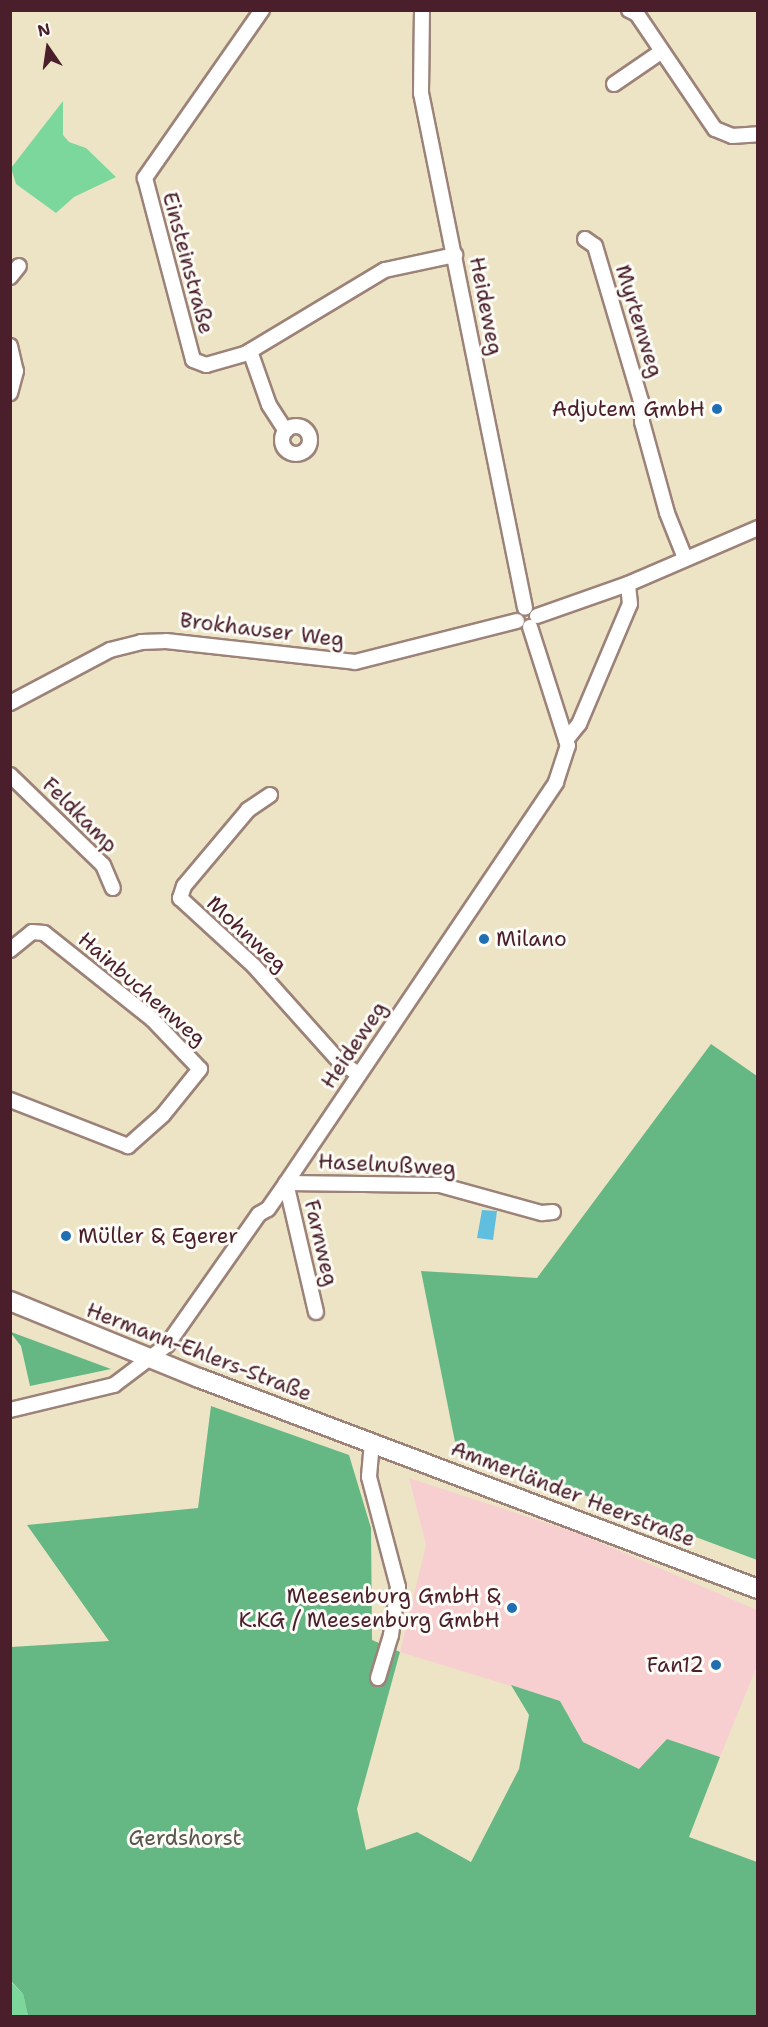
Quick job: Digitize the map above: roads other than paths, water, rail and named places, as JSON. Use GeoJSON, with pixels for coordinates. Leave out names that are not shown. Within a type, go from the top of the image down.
{"type":"FeatureCollection","features":[{"type":"Feature","properties":{"kind":"street","name":"Einsteinstraße"},"geometry":{"type":"LineString","coordinates":[[262,10],[145,178],[193,360],[206,365],[250,351],[385,270],[455,255]]}},
{"type":"Feature","properties":{"kind":"street","name":"Heideweg"},"geometry":{"type":"LineString","coordinates":[[10,1410],[114,1385],[167,1345],[259,1214],[268,1209],[286,1183],[556,782],[567,759],[567,740],[528,622],[534,610],[525,608],[420,86],[422,10]]}},
{"type":"Feature","properties":{"kind":"street"},"geometry":{"type":"LineString","coordinates":[[629,10],[637,14],[715,129],[732,136],[758,134]]}},
{"type":"Feature","properties":{"kind":"street"},"geometry":{"type":"LineString","coordinates":[[614,84],[662,51]]}},
{"type":"Feature","properties":{"kind":"street","name":"Myrtenweg"},"geometry":{"type":"LineString","coordinates":[[585,239],[595,246],[641,401],[642,422],[667,513],[685,558]]}},
{"type":"Feature","properties":{"kind":"street"},"geometry":{"type":"LineString","coordinates":[[10,346],[16,371],[10,393]]}},
{"type":"Feature","properties":{"kind":"street"},"geometry":{"type":"LineString","coordinates":[[250,351],[269,405],[286,431]]}},
{"type":"Feature","properties":{"kind":"street","name":"Brokhauser Weg"},"geometry":{"type":"LineString","coordinates":[[10,703],[110,650],[141,642],[166,641],[355,662],[528,622],[628,584],[758,528]]}},
{"type":"Feature","properties":{"kind":"street","name":"Heideweg"},"geometry":{"type":"LineString","coordinates":[[567,740],[579,724],[630,604],[628,584]]}},
{"type":"Feature","properties":{"kind":"street","name":"Feldkamp"},"geometry":{"type":"LineString","coordinates":[[10,775],[103,865],[113,888]]}},
{"type":"Feature","properties":{"kind":"street","name":"Mohnweg"},"geometry":{"type":"LineString","coordinates":[[270,795],[248,810],[184,886],[180,897],[254,966],[339,1061],[358,1074]]}},
{"type":"Feature","properties":{"kind":"street","name":"Hainbuchenweg"},"geometry":{"type":"LineString","coordinates":[[10,950],[32,932],[44,933],[152,1019],[200,1069],[163,1115],[125,1147],[10,1100]]}},
{"type":"Feature","properties":{"kind":"street","name":"Haselnußweg"},"geometry":{"type":"LineString","coordinates":[[286,1183],[440,1185],[542,1213],[553,1212]]}},
{"type":"Feature","properties":{"kind":"street","name":"Farnweg"},"geometry":{"type":"LineString","coordinates":[[286,1183],[316,1312]]}},
{"type":"Feature","properties":{"kind":"street","name":"Hermann-Ehlers-Straße"},"geometry":{"type":"LineString","coordinates":[[10,1301],[151,1358],[372,1442]]}},
{"type":"Feature","properties":{"kind":"street"},"geometry":{"type":"LineString","coordinates":[[372,1442],[369,1477],[398,1587],[391,1635],[378,1678]]}},
{"type":"Feature","properties":{"kind":"street","name":"Ammerländer Heerstraße"},"geometry":{"type":"LineString","coordinates":[[372,1442],[758,1588]]}},
{"type":"Feature","properties":{"kind":"water"},"geometry":{"type":"Polygon","coordinates":[[[482,1210],[497,1211],[493,1240],[477,1238],[482,1210]]]}},
{"type":"Feature","properties":{"kind":"place","name":"Adjutem GmbH"},"geometry":{"type":"Point","coordinates":[717,409]}},
{"type":"Feature","properties":{"kind":"place","name":"Milano"},"geometry":{"type":"Point","coordinates":[484,939]}},
{"type":"Feature","properties":{"kind":"place","name":"Müller & Egerer"},"geometry":{"type":"Point","coordinates":[66,1236]}},
{"type":"Feature","properties":{"kind":"place","name":"Meesenburg GmbH & K.KG / Meesenburg GmbH"},"geometry":{"type":"Point","coordinates":[512,1608]}},
{"type":"Feature","properties":{"kind":"place","name":"Fan12"},"geometry":{"type":"Point","coordinates":[716,1665]}},
{"type":"Feature","properties":{"kind":"park label","name":"Gerdshorst"},"geometry":{"type":"Point","coordinates":[185,1838]}}]}
